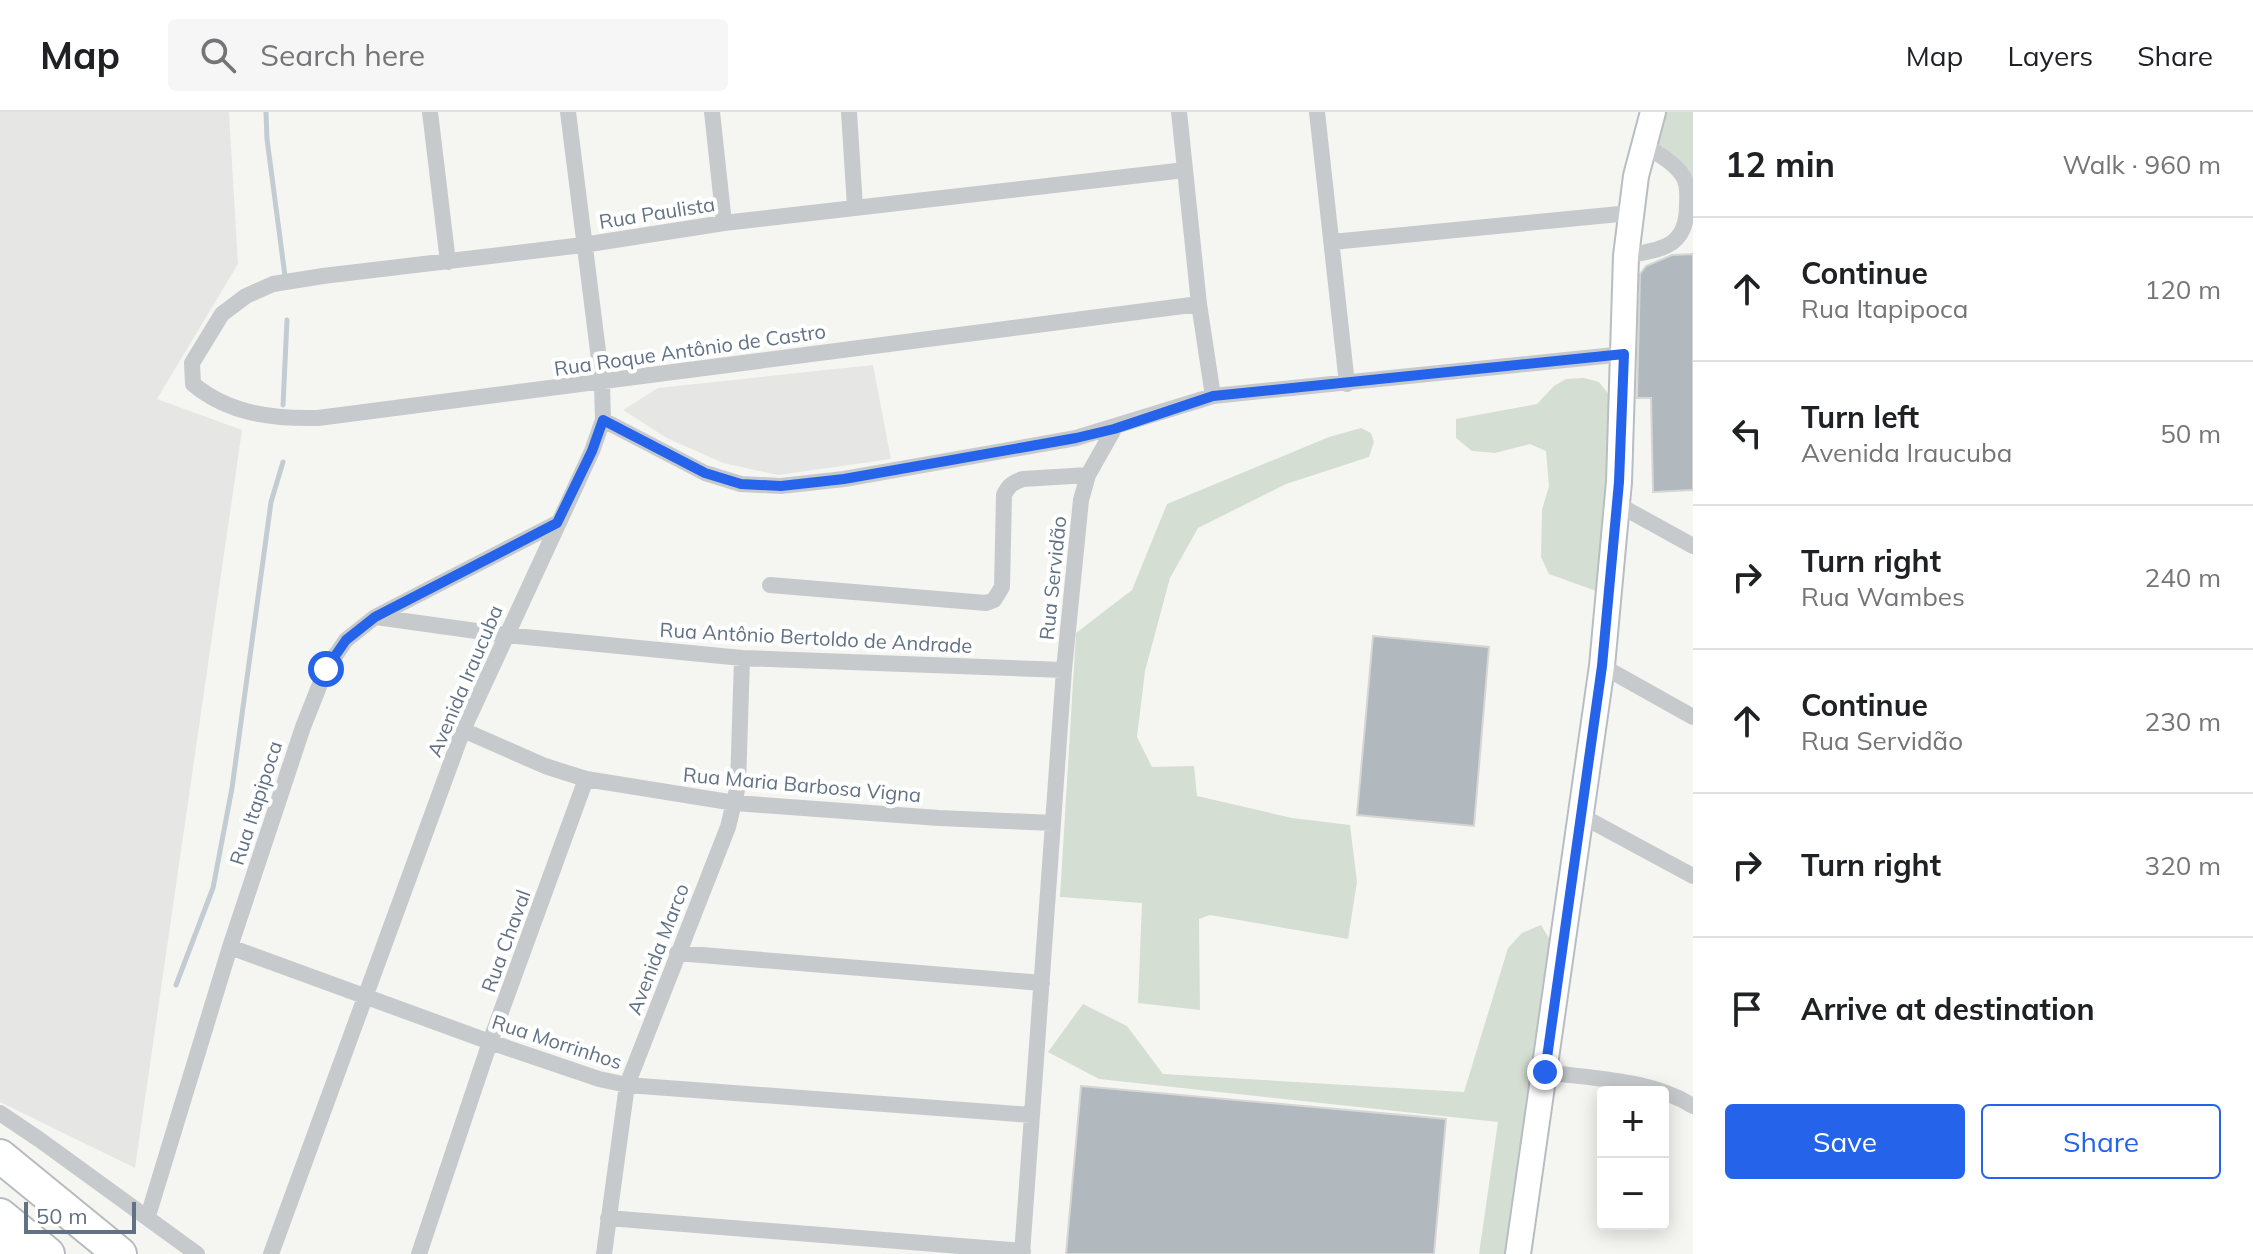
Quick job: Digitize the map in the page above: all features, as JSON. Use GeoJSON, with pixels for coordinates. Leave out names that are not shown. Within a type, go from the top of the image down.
{"type":"FeatureCollection","features":[{"type":"Feature","properties":{"kind":"highway"},"geometry":{"type":"LineString","coordinates":[[0,1156],[120,1254]]}},
{"type":"Feature","properties":{"kind":"highway"},"geometry":{"type":"LineString","coordinates":[[0,1215],[48,1254]]}},
{"type":"Feature","properties":{"kind":"highway"},"geometry":{"type":"LineString","coordinates":[[0,1246],[10,1254]]}},
{"type":"Feature","properties":{"kind":"street"},"geometry":{"type":"LineString","coordinates":[[430,112],[448,262]]}},
{"type":"Feature","properties":{"kind":"street","name":"Avenida Iraucuba"},"geometry":{"type":"LineString","coordinates":[[271,1254],[463,730],[592,451],[603,420],[602,383],[568,112]]}},
{"type":"Feature","properties":{"kind":"street"},"geometry":{"type":"LineString","coordinates":[[712,112],[724,223]]}},
{"type":"Feature","properties":{"kind":"street"},"geometry":{"type":"LineString","coordinates":[[849,112],[855,207]]}},
{"type":"Feature","properties":{"kind":"street"},"geometry":{"type":"LineString","coordinates":[[1179,112],[1199,304],[1213,396]]}},
{"type":"Feature","properties":{"kind":"street"},"geometry":{"type":"LineString","coordinates":[[1317,112],[1347,384]]}},
{"type":"Feature","properties":{"kind":"street"},"geometry":{"type":"LineString","coordinates":[[1518,1254],[1602,666],[1617,504],[1626,256],[1630,213],[1643,144],[1653,112]]}},
{"type":"Feature","properties":{"kind":"street"},"geometry":{"type":"LineString","coordinates":[[1626,256],[1670,246],[1679,238],[1687,213],[1687,184],[1682,174],[1643,144]]}},
{"type":"Feature","properties":{"kind":"street","name":"Rua Paulista"},"geometry":{"type":"LineString","coordinates":[[193,384],[192,363],[222,314],[246,296],[273,284],[583,245],[724,223],[1185,170]]}},
{"type":"Feature","properties":{"kind":"street"},"geometry":{"type":"LineString","coordinates":[[1332,242],[1630,213]]}},
{"type":"Feature","properties":{"kind":"street","name":"Rua Roque Antônio de Castro"},"geometry":{"type":"LineString","coordinates":[[193,384],[211,399],[250,413],[279,418],[318,418],[1199,304]]}},
{"type":"Feature","properties":{"kind":"street"},"geometry":{"type":"LineString","coordinates":[[603,420],[705,473],[741,484],[781,486],[844,479],[1076,438],[1114,429],[1213,396],[1624,354]]}},
{"type":"Feature","properties":{"kind":"street","name":"Rua Servidão"},"geometry":{"type":"LineString","coordinates":[[1022,1252],[1064,670],[1081,500],[1088,475],[1114,429]]}},
{"type":"Feature","properties":{"kind":"street"},"geometry":{"type":"LineString","coordinates":[[770,585],[986,603],[994,600],[1002,587],[1004,495],[1008,488],[1023,479],[1088,475]]}},
{"type":"Feature","properties":{"kind":"street"},"geometry":{"type":"LineString","coordinates":[[1617,504],[1693,546]]}},
{"type":"Feature","properties":{"kind":"street","name":"Rua Itapipoca"},"geometry":{"type":"LineString","coordinates":[[148,1216],[230,947],[303,727],[326,669],[346,640],[375,617],[557,523]]}},
{"type":"Feature","properties":{"kind":"street","name":"Rua Antônio Bertoldo de Andrade"},"geometry":{"type":"LineString","coordinates":[[375,617],[505,635],[742,658],[1064,670]]}},
{"type":"Feature","properties":{"kind":"street","name":"Avenida Marco"},"geometry":{"type":"LineString","coordinates":[[604,1254],[627,1085],[735,803],[742,658]]}},
{"type":"Feature","properties":{"kind":"street"},"geometry":{"type":"LineString","coordinates":[[1602,666],[1693,717]]}},
{"type":"Feature","properties":{"kind":"street","name":"Rua Maria Barbosa Vigna"},"geometry":{"type":"LineString","coordinates":[[463,730],[545,766],[586,779],[735,803],[1053,823]]}},
{"type":"Feature","properties":{"kind":"street","name":"Rua Chaval"},"geometry":{"type":"LineString","coordinates":[[419,1254],[490,1042],[586,779]]}},
{"type":"Feature","properties":{"kind":"street"},"geometry":{"type":"LineString","coordinates":[[1580,815],[1693,876]]}},
{"type":"Feature","properties":{"kind":"street","name":"Rua Morrinhos"},"geometry":{"type":"LineString","coordinates":[[230,947],[490,1042],[599,1079],[627,1085],[1031,1115]]}},
{"type":"Feature","properties":{"kind":"street"},"geometry":{"type":"LineString","coordinates":[[677,953],[1042,983]]}},
{"type":"Feature","properties":{"kind":"street"},"geometry":{"type":"LineString","coordinates":[[1545,1072],[1636,1084],[1675,1095],[1693,1106]]}},
{"type":"Feature","properties":{"kind":"street"},"geometry":{"type":"LineString","coordinates":[[0,1113],[197,1254]]}},
{"type":"Feature","properties":{"kind":"street"},"geometry":{"type":"LineString","coordinates":[[608,1218],[1022,1252]]}},
{"type":"Feature","properties":{"kind":"shaded area"},"geometry":{"type":"Polygon","coordinates":[[[0,112],[229,112],[238,264],[157,399],[242,430],[135,1168],[0,1102],[0,112]]]}},
{"type":"Feature","properties":{"kind":"shaded area"},"geometry":{"type":"Polygon","coordinates":[[[1663,112],[1693,112],[1693,183],[1689,170],[1656,144],[1663,112]]]}},
{"type":"Feature","properties":{"kind":"shaded area"},"geometry":{"type":"Polygon","coordinates":[[[873,365],[891,459],[778,475],[723,463],[667,438],[623,410],[658,388],[873,365]]]}},
{"type":"Feature","properties":{"kind":"shaded area"},"geometry":{"type":"Polygon","coordinates":[[[1584,378],[1599,382],[1614,401],[1599,592],[1549,574],[1541,557],[1542,510],[1549,486],[1546,451],[1530,444],[1495,453],[1472,451],[1456,438],[1456,419],[1537,404],[1554,386],[1566,379],[1584,378]]]}},
{"type":"Feature","properties":{"kind":"shaded area"},"geometry":{"type":"Polygon","coordinates":[[[1361,428],[1371,433],[1374,442],[1369,457],[1286,484],[1198,528],[1170,578],[1145,671],[1137,737],[1152,767],[1194,766],[1197,796],[1292,818],[1350,825],[1357,882],[1348,939],[1210,915],[1199,919],[1200,1010],[1138,1003],[1142,903],[1060,897],[1076,633],[1132,590],[1167,504],[1329,437],[1361,428]]]}},
{"type":"Feature","properties":{"kind":"shaded area"},"geometry":{"type":"Polygon","coordinates":[[[1541,925],[1553,945],[1510,1254],[1479,1254],[1498,1122],[1099,1079],[1048,1052],[1083,1004],[1127,1026],[1163,1074],[1464,1092],[1508,948],[1522,933],[1541,925]]]}},
{"type":"Feature","properties":{"kind":"building"},"geometry":{"type":"Polygon","coordinates":[[[1693,254],[1693,490],[1653,492],[1651,398],[1637,398],[1640,274],[1646,266],[1672,255],[1693,254]]]}},
{"type":"Feature","properties":{"kind":"building"},"geometry":{"type":"Polygon","coordinates":[[[1373,636],[1489,647],[1474,826],[1357,815],[1373,636]]]}},
{"type":"Feature","properties":{"kind":"building"},"geometry":{"type":"Polygon","coordinates":[[[1081,1086],[1446,1119],[1434,1254],[1066,1254],[1081,1086]]]}},
{"type":"Feature","properties":{"kind":"waterway"},"geometry":{"type":"LineString","coordinates":[[266,112],[285,276]]}},
{"type":"Feature","properties":{"kind":"waterway"},"geometry":{"type":"LineString","coordinates":[[283,405],[287,320]]}},
{"type":"Feature","properties":{"kind":"waterway"},"geometry":{"type":"LineString","coordinates":[[176,985],[213,888],[232,788],[271,502],[283,462]]}},
{"type":"Feature","properties":{"kind":"route"},"geometry":{"type":"LineString","coordinates":[[326,669],[346,640],[375,617],[557,523],[592,451],[603,420],[705,473],[741,484],[781,486],[844,479],[1076,438],[1114,429],[1213,396],[1624,354],[1619,482],[1602,666],[1545,1072]]}}]}
